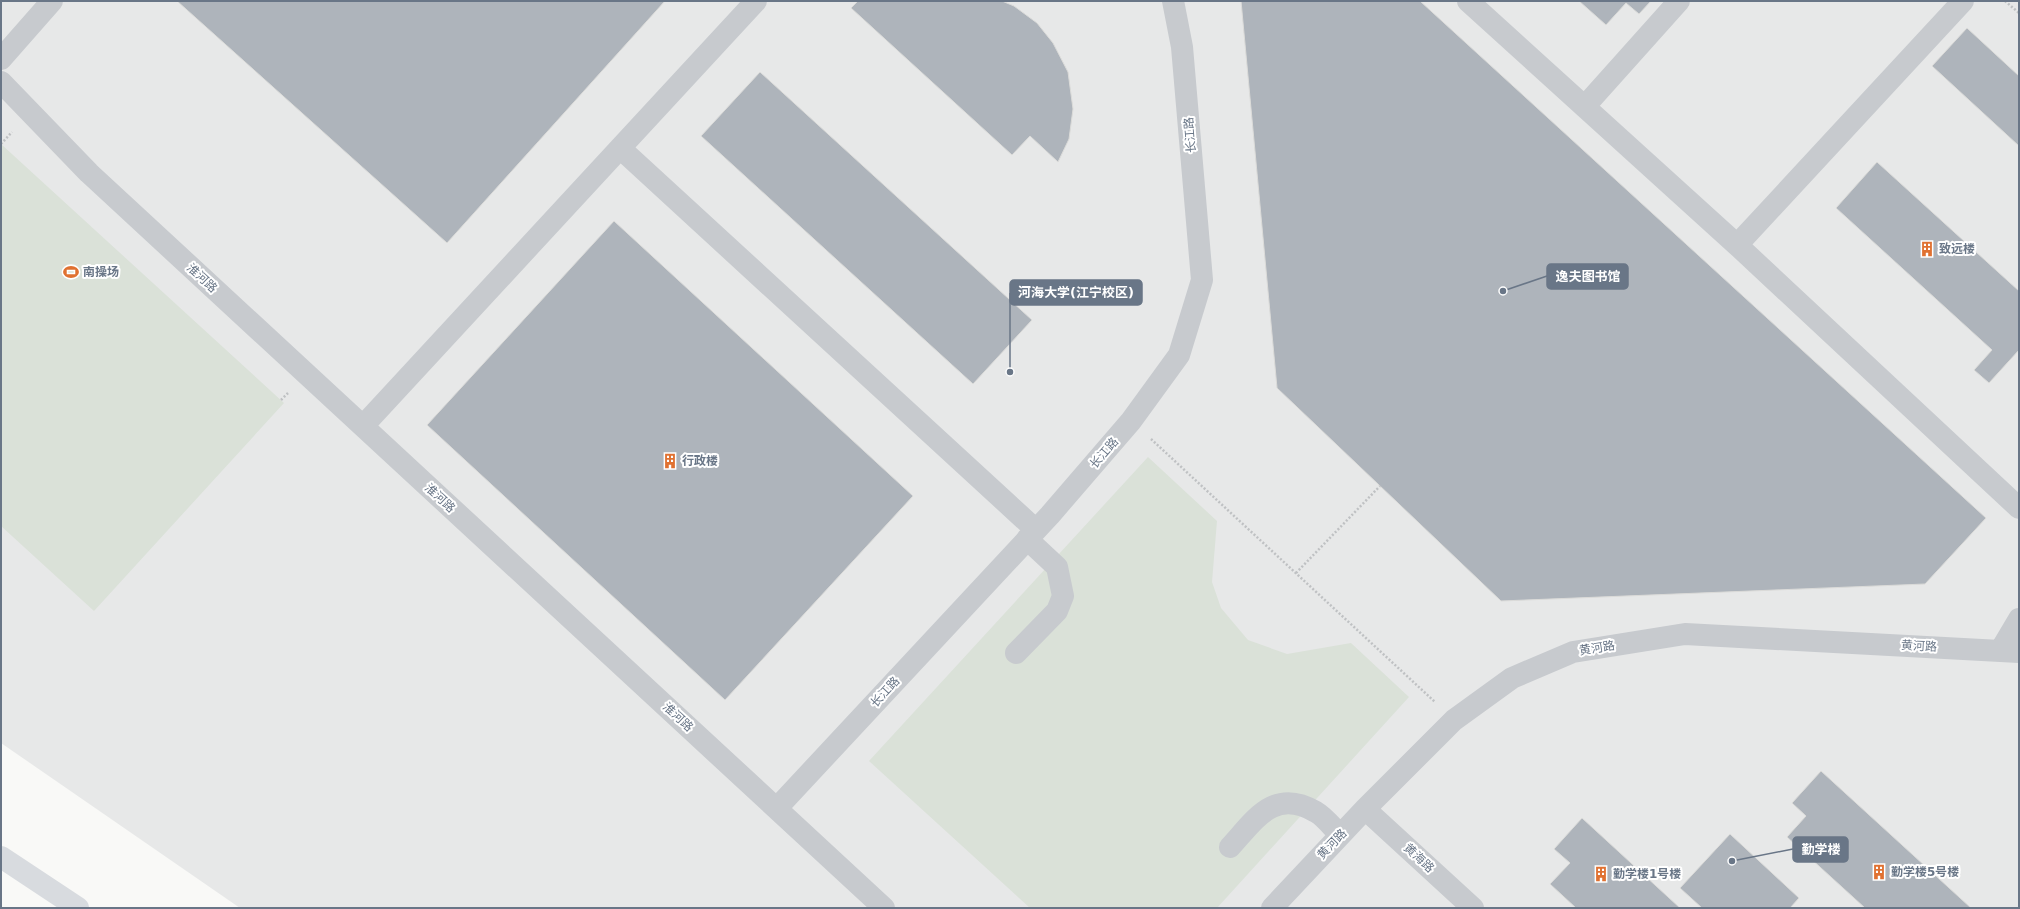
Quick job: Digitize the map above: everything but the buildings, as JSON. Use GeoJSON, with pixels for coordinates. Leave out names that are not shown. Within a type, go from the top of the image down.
{"type":"FeatureCollection","features":[{"type":"Feature","properties":{"kind":"main road"},"geometry":{"type":"LineString","coordinates":[[1,857],[78,908]]}},
{"type":"Feature","properties":{"kind":"street"},"geometry":{"type":"LineString","coordinates":[[1,59],[52,1]]}},
{"type":"Feature","properties":{"kind":"street"},"geometry":{"type":"LineString","coordinates":[[362,426],[756,1]]}},
{"type":"Feature","properties":{"kind":"street","name":"长江路"},"geometry":{"type":"LineString","coordinates":[[777,808],[1031,535],[1131,421],[1179,355],[1202,280],[1182,47],[1173,1]]}},
{"type":"Feature","properties":{"kind":"street"},"geometry":{"type":"LineString","coordinates":[[1468,1],[1737,245],[2019,508]]}},
{"type":"Feature","properties":{"kind":"street"},"geometry":{"type":"LineString","coordinates":[[1585,106],[1679,1]]}},
{"type":"Feature","properties":{"kind":"street"},"geometry":{"type":"LineString","coordinates":[[1737,245],[1963,1]]}},
{"type":"Feature","properties":{"kind":"street","name":"淮河路"},"geometry":{"type":"LineString","coordinates":[[1,82],[89,174],[884,908]]}},
{"type":"Feature","properties":{"kind":"street"},"geometry":{"type":"LineString","coordinates":[[620,148],[1031,535],[1057,567],[1063,596],[1057,611],[1016,653]]}},
{"type":"Feature","properties":{"kind":"street"},"geometry":{"type":"LineString","coordinates":[[2010,651],[2019,619]]}},
{"type":"Feature","properties":{"kind":"street","name":"黄河路"},"geometry":{"type":"LineString","coordinates":[[1272,908],[1365,809],[1454,720],[1512,678],[1573,652],[1685,634],[2010,651]]}},
{"type":"Feature","properties":{"kind":"street"},"geometry":{"type":"LineString","coordinates":[[1230,847],[1263,811],[1278,803],[1295,804],[1316,812],[1340,835]]}},
{"type":"Feature","properties":{"kind":"street","name":"黄海路"},"geometry":{"type":"LineString","coordinates":[[1365,809],[1473,908]]}},
{"type":"Feature","properties":{"kind":"path"},"geometry":{"type":"LineString","coordinates":[[2006,1],[2019,14]]}},
{"type":"Feature","properties":{"kind":"path"},"geometry":{"type":"LineString","coordinates":[[1131,421],[1454,720]]}},
{"type":"Feature","properties":{"kind":"path"},"geometry":{"type":"LineString","coordinates":[[1296,573],[1380,486]]}},
{"type":"Feature","properties":{"kind":"shaded area"},"geometry":{"type":"Polygon","coordinates":[[[1,1],[2019,1],[2019,908],[240,908],[1,743],[1,1]]]}},
{"type":"Feature","properties":{"kind":"shaded area","name":"南操场"},"geometry":{"type":"Polygon","coordinates":[[[1,144],[284,403],[94,611],[1,526],[1,144]]]}},
{"type":"Feature","properties":{"kind":"shaded area"},"geometry":{"type":"Polygon","coordinates":[[[1148,457],[1217,521],[1212,582],[1221,608],[1248,640],[1287,654],[1351,643],[1409,697],[1217,908],[1030,908],[869,761],[1148,457]]]}},
{"type":"Feature","properties":{"kind":"place","name":"致远楼"},"geometry":{"type":"Point","coordinates":[1927,249]}},
{"type":"Feature","properties":{"kind":"place","name":"南操场"},"geometry":{"type":"Point","coordinates":[71,272]}},
{"type":"Feature","properties":{"kind":"place","name":"逸夫图书馆"},"geometry":{"type":"Point","coordinates":[1503,291]}},
{"type":"Feature","properties":{"kind":"place","name":"河海大学(江宁校区)"},"geometry":{"type":"Point","coordinates":[1010,372]}},
{"type":"Feature","properties":{"kind":"place","name":"行政楼"},"geometry":{"type":"Point","coordinates":[670,461]}},
{"type":"Feature","properties":{"kind":"place","name":"勤学楼"},"geometry":{"type":"Point","coordinates":[1732,861]}},
{"type":"Feature","properties":{"kind":"place","name":"勤学楼5号楼"},"geometry":{"type":"Point","coordinates":[1879,872]}},
{"type":"Feature","properties":{"kind":"place","name":"勤学楼1号楼"},"geometry":{"type":"Point","coordinates":[1601,874]}}]}
